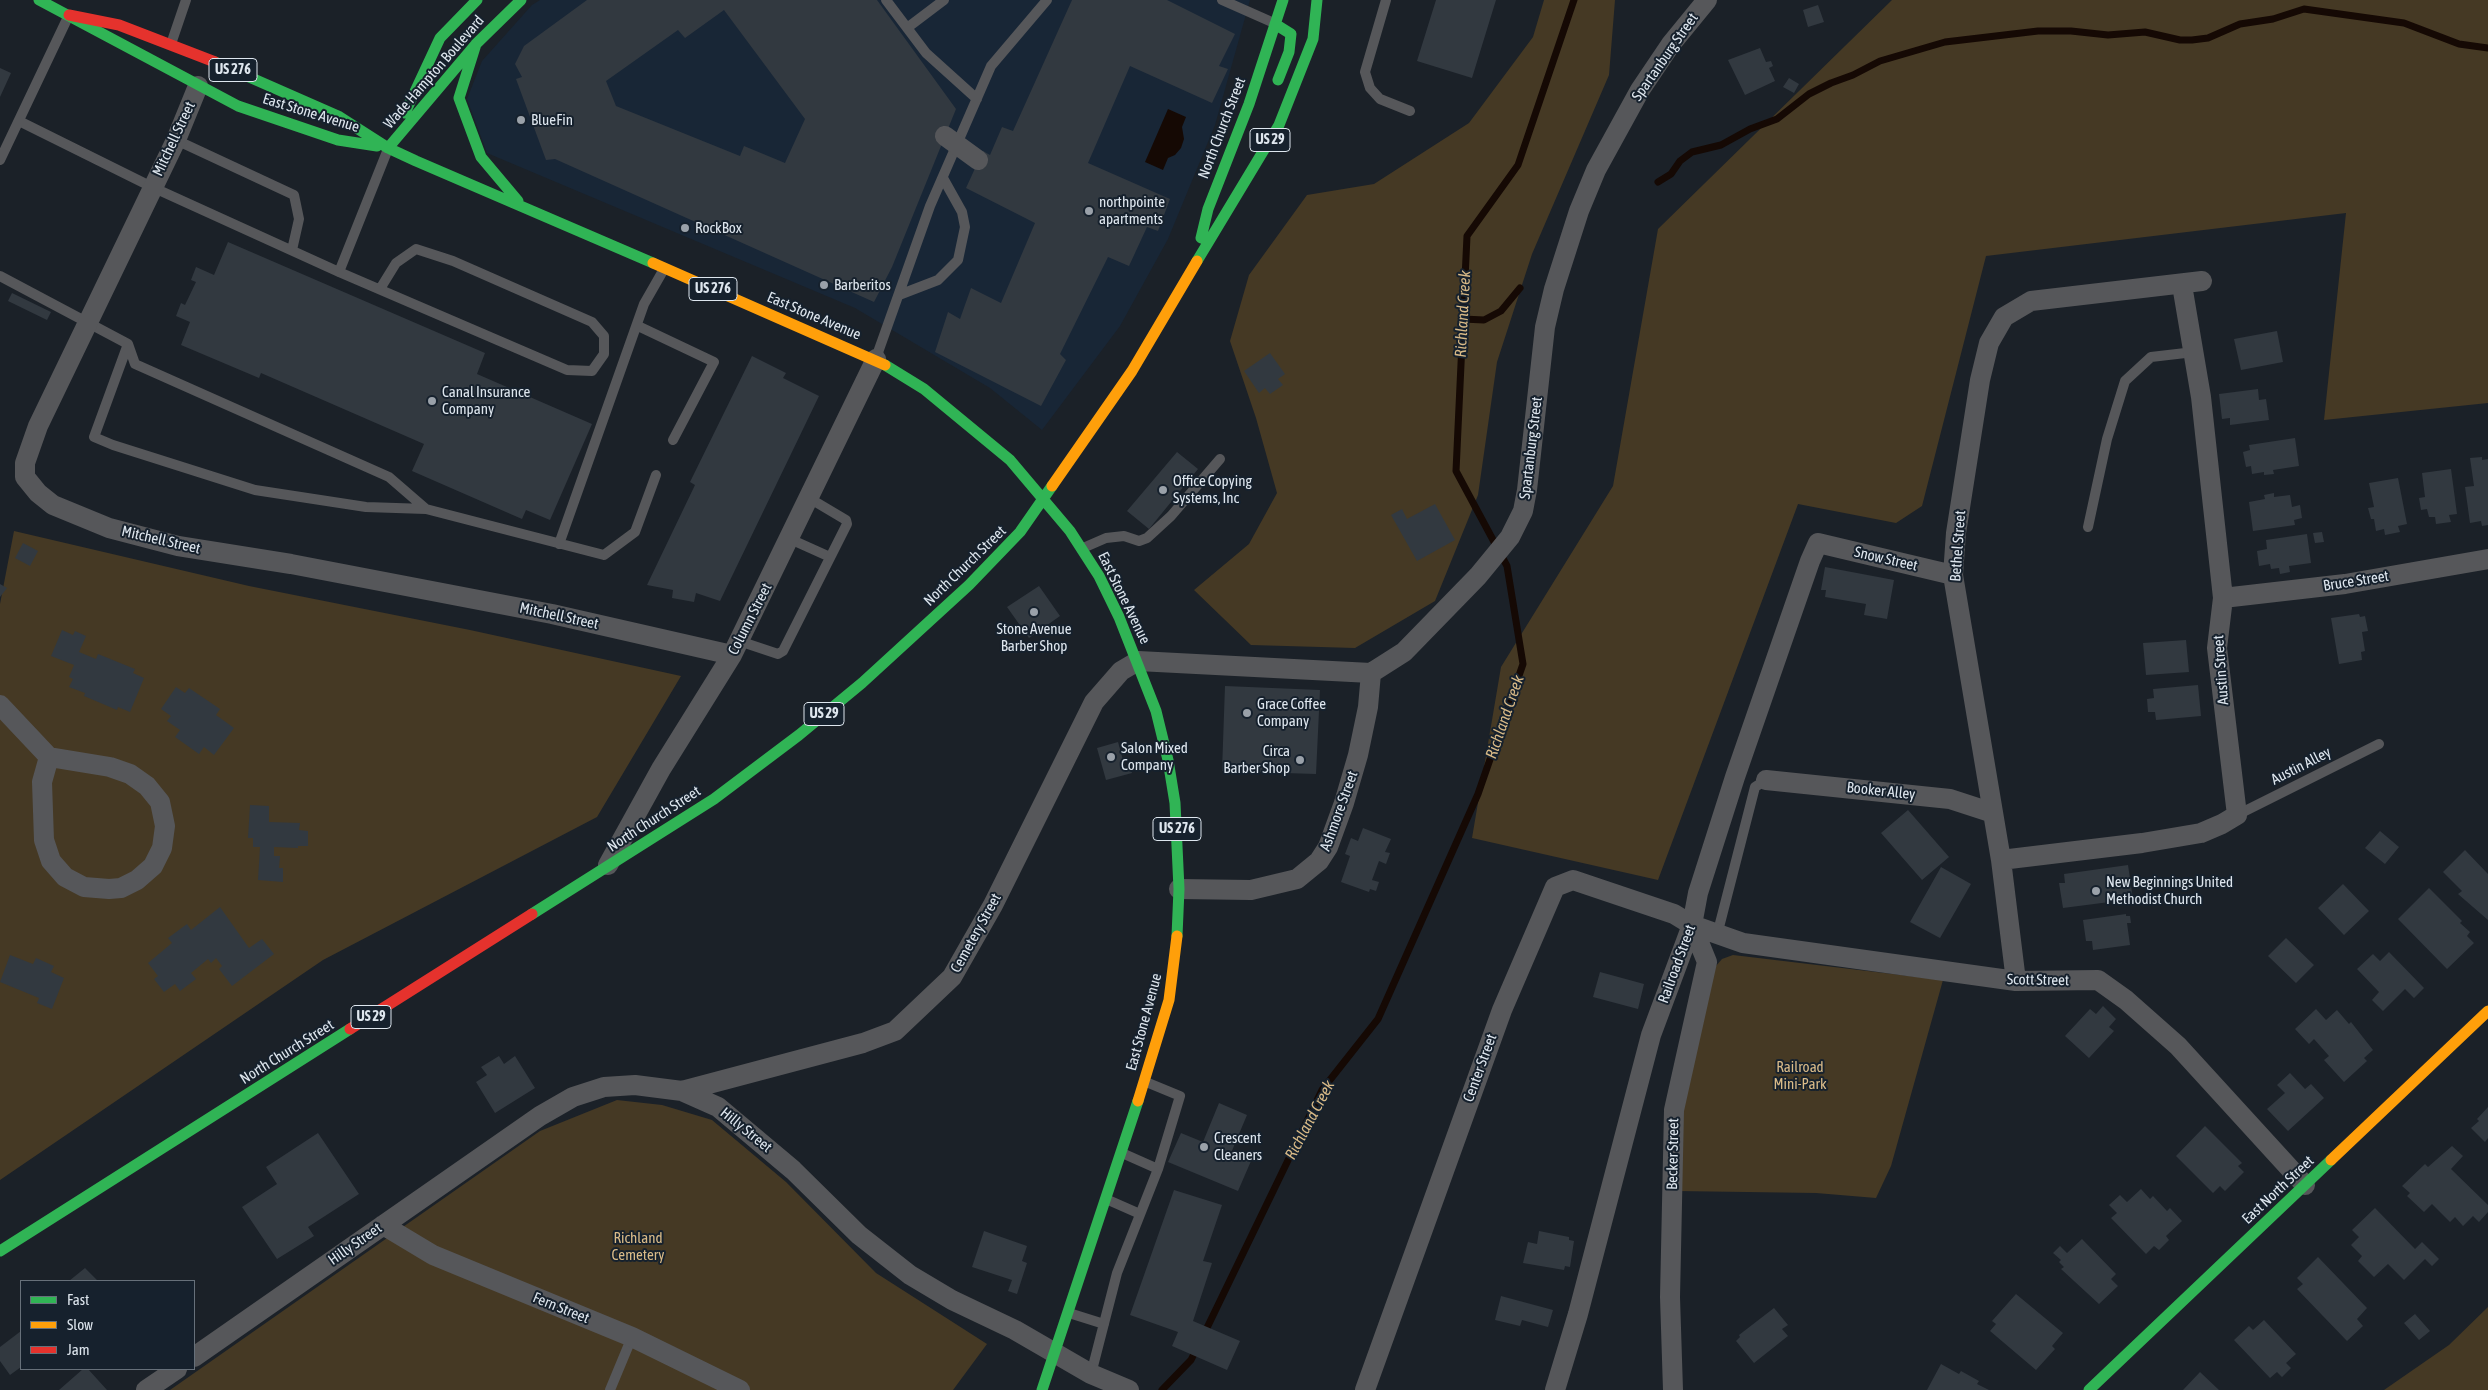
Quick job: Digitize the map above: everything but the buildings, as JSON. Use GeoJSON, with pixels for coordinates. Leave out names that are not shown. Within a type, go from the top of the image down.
{"type":"FeatureCollection","features":[{"type":"Feature","properties":{"kind":"main road","name":"East Stone Avenue"},"geometry":{"type":"LineString","coordinates":[[39,0],[238,106],[338,140],[388,148]]}},
{"type":"Feature","properties":{"kind":"main road","name":"Wade Hampton Boulevard"},"geometry":{"type":"LineString","coordinates":[[388,148],[440,38],[477,0]]}},
{"type":"Feature","properties":{"kind":"main road","name":"Wade Hampton Boulevard"},"geometry":{"type":"LineString","coordinates":[[388,148],[476,44],[521,0]]}},
{"type":"Feature","properties":{"kind":"main road","name":"North Church Street"},"geometry":{"type":"LineString","coordinates":[[1194,268],[1208,209],[1249,104],[1283,0]]}},
{"type":"Feature","properties":{"kind":"main road","name":"North Church Street"},"geometry":{"type":"LineString","coordinates":[[0,1251],[714,799],[806,729],[869,677],[969,585],[1020,532],[1068,466],[1132,371],[1194,268],[1279,125],[1313,38],[1317,0]]}},
{"type":"Feature","properties":{"kind":"main road","name":"East Stone Avenue"},"geometry":{"type":"LineString","coordinates":[[69,15],[120,25],[222,64],[338,116],[388,148],[876,359],[924,389],[1010,460],[1070,531],[1099,576],[1138,661],[1156,711],[1168,760],[1175,803],[1179,889],[1177,948],[1169,1000],[1121,1153],[1042,1390]]}},
{"type":"Feature","properties":{"kind":"main road"},"geometry":{"type":"LineString","coordinates":[[1272,95],[1289,52],[1291,34],[1275,24]]}},
{"type":"Feature","properties":{"kind":"main road"},"geometry":{"type":"LineString","coordinates":[[476,44],[459,98],[481,157],[522,206]]}},
{"type":"Feature","properties":{"kind":"main road"},"geometry":{"type":"LineString","coordinates":[[1242,186],[1256,140]]}},
{"type":"Feature","properties":{"kind":"main road","name":"East North Street"},"geometry":{"type":"LineString","coordinates":[[2089,1390],[2488,1011]]}},
{"type":"Feature","properties":{"kind":"street","name":"Spartanburg Street"},"geometry":{"type":"LineString","coordinates":[[1371,673],[1404,652],[1478,576],[1510,536],[1523,511],[1545,327],[1554,289],[1579,211],[1596,170],[1640,90],[1671,44],[1707,0]]}},
{"type":"Feature","properties":{"kind":"street","name":"Mitchell Street"},"geometry":{"type":"LineString","coordinates":[[198,86],[176,140],[38,426],[25,463],[25,477],[38,493],[53,504],[109,528],[178,546],[291,564],[735,648]]}},
{"type":"Feature","properties":{"kind":"street"},"geometry":{"type":"LineString","coordinates":[[945,136],[978,160]]}},
{"type":"Feature","properties":{"kind":"street","name":"Bethel Street"},"geometry":{"type":"LineString","coordinates":[[2016,981],[2001,860],[1953,576],[1956,533],[1980,380],[1989,343],[2004,317],[2017,307],[2039,299],[2182,285],[2202,281]]}},
{"type":"Feature","properties":{"kind":"street","name":"Austin Street"},"geometry":{"type":"LineString","coordinates":[[2182,285],[2194,352],[2223,598],[2217,648],[2237,815]]}},
{"type":"Feature","properties":{"kind":"street","name":"Column Street"},"geometry":{"type":"LineString","coordinates":[[606,869],[661,769],[735,648],[790,539],[876,359]]}},
{"type":"Feature","properties":{"kind":"street","name":"Snow Street"},"geometry":{"type":"LineString","coordinates":[[1818,543],[1953,576]]}},
{"type":"Feature","properties":{"kind":"street","name":"Railroad Street"},"geometry":{"type":"LineString","coordinates":[[1555,1390],[1578,1314],[1651,1035],[1692,925],[1698,893],[1735,777],[1810,561],[1818,543]]}},
{"type":"Feature","properties":{"kind":"street","name":"Bruce Street"},"geometry":{"type":"LineString","coordinates":[[2223,598],[2345,584],[2488,559]]}},
{"type":"Feature","properties":{"kind":"street"},"geometry":{"type":"LineString","coordinates":[[1138,661],[1371,673]]}},
{"type":"Feature","properties":{"kind":"street","name":"Cemetery Street"},"geometry":{"type":"LineString","coordinates":[[682,1091],[863,1043],[896,1030],[952,977],[993,905],[1094,702],[1121,671],[1138,661]]}},
{"type":"Feature","properties":{"kind":"street","name":"Ashmore Street"},"geometry":{"type":"LineString","coordinates":[[1179,889],[1251,890],[1297,878],[1319,861],[1328,846],[1341,812],[1358,755],[1368,707],[1371,673]]}},
{"type":"Feature","properties":{"kind":"street"},"geometry":{"type":"LineString","coordinates":[[0,705],[49,757],[110,767],[130,774],[147,786],[160,802],[165,826],[162,848],[153,866],[137,880],[121,888],[84,887],[65,877],[52,861],[44,840],[42,782],[49,757]]}},
{"type":"Feature","properties":{"kind":"street","name":"Booker Alley"},"geometry":{"type":"LineString","coordinates":[[1766,780],[1950,799],[1993,813]]}},
{"type":"Feature","properties":{"kind":"street"},"geometry":{"type":"LineString","coordinates":[[2001,860],[2142,843],[2201,833],[2237,815]]}},
{"type":"Feature","properties":{"kind":"street","name":"Center Street"},"geometry":{"type":"LineString","coordinates":[[1364,1390],[1499,1018],[1555,887],[1573,880],[1674,914],[1692,925]]}},
{"type":"Feature","properties":{"kind":"street","name":"Scott Street"},"geometry":{"type":"LineString","coordinates":[[1692,925],[1743,943],[2016,981],[2098,980],[2126,1000],[2178,1046],[2305,1185]]}},
{"type":"Feature","properties":{"kind":"street","name":"Becker Street"},"geometry":{"type":"LineString","coordinates":[[1673,1390],[1670,1297],[1674,1110],[1707,962],[1692,925]]}},
{"type":"Feature","properties":{"kind":"street","name":"Hilly Street"},"geometry":{"type":"LineString","coordinates":[[195,1356],[540,1116],[573,1097],[604,1087],[658,1086],[682,1091],[718,1107],[751,1132],[858,1235],[910,1275],[952,1300],[1015,1330],[1091,1374],[1128,1390]]}},
{"type":"Feature","properties":{"kind":"street","name":"Fern Street"},"geometry":{"type":"LineString","coordinates":[[383,1225],[433,1255],[632,1337],[740,1390]]}},
{"type":"Feature","properties":{"kind":"street"},"geometry":{"type":"LineString","coordinates":[[146,1390],[176,1370]]}},
{"type":"Feature","properties":{"kind":"lane"},"geometry":{"type":"LineString","coordinates":[[171,44],[186,0]]}},
{"type":"Feature","properties":{"kind":"lane"},"geometry":{"type":"LineString","coordinates":[[886,0],[926,53],[977,99]]}},
{"type":"Feature","properties":{"kind":"lane"},"geometry":{"type":"LineString","coordinates":[[907,28],[944,0]]}},
{"type":"Feature","properties":{"kind":"lane"},"geometry":{"type":"LineString","coordinates":[[876,359],[943,178],[991,66],[1047,0]]}},
{"type":"Feature","properties":{"kind":"lane"},"geometry":{"type":"LineString","coordinates":[[1222,0],[1275,24]]}},
{"type":"Feature","properties":{"kind":"lane"},"geometry":{"type":"LineString","coordinates":[[1386,0],[1365,72],[1370,88],[1380,99],[1410,111]]}},
{"type":"Feature","properties":{"kind":"lane"},"geometry":{"type":"LineString","coordinates":[[0,160],[69,15]]}},
{"type":"Feature","properties":{"kind":"lane"},"geometry":{"type":"LineString","coordinates":[[19,121],[152,187],[339,272],[567,370],[592,372],[604,354],[604,336],[592,322],[453,261],[416,249],[396,263],[380,289]]}},
{"type":"Feature","properties":{"kind":"lane"},"geometry":{"type":"LineString","coordinates":[[176,140],[294,195],[299,219],[292,250]]}},
{"type":"Feature","properties":{"kind":"lane"},"geometry":{"type":"LineString","coordinates":[[339,272],[388,148]]}},
{"type":"Feature","properties":{"kind":"lane"},"geometry":{"type":"LineString","coordinates":[[899,295],[938,280],[958,260],[965,227],[962,212],[943,178]]}},
{"type":"Feature","properties":{"kind":"lane"},"geometry":{"type":"LineString","coordinates":[[559,544],[638,326],[644,304],[664,268]]}},
{"type":"Feature","properties":{"kind":"lane"},"geometry":{"type":"LineString","coordinates":[[0,276],[128,344],[135,364],[389,477],[426,509]]}},
{"type":"Feature","properties":{"kind":"lane"},"geometry":{"type":"LineString","coordinates":[[638,326],[714,362],[673,440]]}},
{"type":"Feature","properties":{"kind":"lane"},"geometry":{"type":"LineString","coordinates":[[128,344],[94,437],[113,445],[255,490],[366,507],[426,509],[604,555],[635,532],[656,475]]}},
{"type":"Feature","properties":{"kind":"lane"},"geometry":{"type":"LineString","coordinates":[[2088,527],[2107,439],[2125,380],[2151,357],[2194,352]]}},
{"type":"Feature","properties":{"kind":"lane"},"geometry":{"type":"LineString","coordinates":[[1082,548],[1106,538],[1124,536],[1139,541],[1148,538],[1171,516],[1220,459]]}},
{"type":"Feature","properties":{"kind":"lane"},"geometry":{"type":"LineString","coordinates":[[735,648],[778,654],[783,651],[847,524],[846,520],[809,498]]}},
{"type":"Feature","properties":{"kind":"lane"},"geometry":{"type":"LineString","coordinates":[[790,539],[830,557]]}},
{"type":"Feature","properties":{"kind":"lane","name":"Austin Alley"},"geometry":{"type":"LineString","coordinates":[[2237,815],[2379,744]]}},
{"type":"Feature","properties":{"kind":"lane"},"geometry":{"type":"LineString","coordinates":[[1717,935],[1755,787],[1766,780]]}},
{"type":"Feature","properties":{"kind":"lane"},"geometry":{"type":"LineString","coordinates":[[1091,1374],[1117,1273],[1158,1169],[1180,1096],[1144,1082]]}},
{"type":"Feature","properties":{"kind":"lane"},"geometry":{"type":"LineString","coordinates":[[1121,1153],[1158,1169]]}},
{"type":"Feature","properties":{"kind":"lane"},"geometry":{"type":"LineString","coordinates":[[1105,1199],[1140,1214]]}},
{"type":"Feature","properties":{"kind":"lane"},"geometry":{"type":"LineString","coordinates":[[1068,1313],[1104,1324]]}},
{"type":"Feature","properties":{"kind":"lane"},"geometry":{"type":"LineString","coordinates":[[610,1390],[632,1337]]}},
{"type":"Feature","properties":{"kind":"shaded area"},"geometry":{"type":"Polygon","coordinates":[[[540,0],[1250,0],[1215,125],[1168,239],[1120,326],[1042,430],[990,388],[855,308],[487,153],[467,99],[482,61],[532,5],[540,0]]]}},
{"type":"Feature","properties":{"kind":"shaded area"},"geometry":{"type":"Polygon","coordinates":[[[1168,109],[1186,117],[1182,127],[1184,139],[1181,148],[1175,155],[1168,158],[1163,170],[1145,162],[1168,109]]]}},
{"type":"Feature","properties":{"kind":"green space"},"geometry":{"type":"Polygon","coordinates":[[[1544,0],[1615,0],[1609,75],[1532,254],[1497,362],[1478,495],[1435,601],[1355,648],[1251,645],[1194,590],[1249,544],[1277,493],[1256,418],[1230,341],[1249,275],[1307,195],[1374,184],[1469,123],[1533,37],[1544,0]]]}},
{"type":"Feature","properties":{"kind":"green space"},"geometry":{"type":"Polygon","coordinates":[[[1892,0],[2488,0],[2488,403],[2324,420],[2346,213],[1986,256],[1922,506],[1896,523],[1798,504],[1658,880],[1472,838],[1501,667],[1613,486],[1658,229],[1892,0]]]}},
{"type":"Feature","properties":{"kind":"green space"},"geometry":{"type":"Polygon","coordinates":[[[14,531],[249,586],[470,630],[681,676],[597,817],[323,960],[0,1180],[0,604],[14,531]]]}},
{"type":"Feature","properties":{"kind":"green space","name":"Railroad Mini-Park"},"geometry":{"type":"Polygon","coordinates":[[[1733,955],[1943,980],[1891,1166],[1876,1198],[1816,1193],[1676,1191],[1685,1082],[1715,967],[1722,959],[1733,955]]]}},
{"type":"Feature","properties":{"kind":"green space","name":"Richland Cemetery"},"geometry":{"type":"Polygon","coordinates":[[[617,1100],[662,1105],[712,1120],[786,1182],[876,1273],[987,1344],[953,1390],[170,1390],[540,1131],[617,1100]]]}},
{"type":"Feature","properties":{"kind":"green space"},"geometry":{"type":"Polygon","coordinates":[[[2488,1307],[2488,1390],[2384,1390],[2449,1345],[2488,1307]]]}},
{"type":"Feature","properties":{"kind":"waterway","name":"Richland Creek"},"geometry":{"type":"LineString","coordinates":[[1204,1334],[1322,1090],[1378,1019],[1478,794],[1523,664],[1507,566],[1456,471],[1467,236],[1518,165],[1574,0]]}},
{"type":"Feature","properties":{"kind":"waterway"},"geometry":{"type":"LineString","coordinates":[[1658,182],[1671,174],[1680,161],[1692,152],[1721,145],[1750,129],[1777,119],[1809,94],[1831,83],[1853,75],[1880,61],[1945,42],[2038,31],[2071,31],[2108,35],[2145,32],[2180,40],[2192,40],[2208,38],[2240,24],[2273,19],[2304,9],[2404,23],[2459,44],[2488,48]]}},
{"type":"Feature","properties":{"kind":"waterway"},"geometry":{"type":"LineString","coordinates":[[1463,319],[1484,320],[1501,311],[1520,288]]}},
{"type":"Feature","properties":{"kind":"waterway","name":"Richland Creek"},"geometry":{"type":"LineString","coordinates":[[1162,1390],[1191,1360],[1197,1348]]}},
{"type":"Feature","properties":{"kind":"traffic: fast"},"geometry":{"type":"LineString","coordinates":[[39,0],[238,106],[338,140],[377,146]]}},
{"type":"Feature","properties":{"kind":"traffic: fast"},"geometry":{"type":"LineString","coordinates":[[405,113],[440,38],[477,0]]}},
{"type":"Feature","properties":{"kind":"traffic: fast"},"geometry":{"type":"LineString","coordinates":[[388,148],[476,44],[521,0]]}},
{"type":"Feature","properties":{"kind":"traffic: fast"},"geometry":{"type":"LineString","coordinates":[[1201,238],[1208,209],[1249,104],[1283,0]]}},
{"type":"Feature","properties":{"kind":"traffic: fast"},"geometry":{"type":"LineString","coordinates":[[1197,261],[1279,125],[1313,39],[1317,0]]}},
{"type":"Feature","properties":{"kind":"traffic: fast"},"geometry":{"type":"LineString","coordinates":[[1275,24],[1291,34],[1289,52],[1278,80]]}},
{"type":"Feature","properties":{"kind":"traffic: fast"},"geometry":{"type":"LineString","coordinates":[[476,44],[459,98],[481,157],[518,201]]}},
{"type":"Feature","properties":{"kind":"traffic: fast"},"geometry":{"type":"LineString","coordinates":[[215,62],[338,116],[388,148],[416,161],[653,263]]}},
{"type":"Feature","properties":{"kind":"traffic: fast"},"geometry":{"type":"LineString","coordinates":[[885,365],[924,389],[1010,460],[1070,531],[1099,576],[1119,617],[1156,711],[1168,760],[1175,803],[1179,889],[1177,936]]}},
{"type":"Feature","properties":{"kind":"traffic: fast"},"geometry":{"type":"LineString","coordinates":[[532,914],[714,799],[799,735],[862,683],[969,585],[1020,532],[1052,486]]}},
{"type":"Feature","properties":{"kind":"traffic: fast"},"geometry":{"type":"LineString","coordinates":[[0,1251],[350,1029]]}},
{"type":"Feature","properties":{"kind":"traffic: fast"},"geometry":{"type":"LineString","coordinates":[[1042,1390],[1138,1101]]}},
{"type":"Feature","properties":{"kind":"traffic: fast"},"geometry":{"type":"LineString","coordinates":[[2089,1390],[2331,1160]]}},
{"type":"Feature","properties":{"kind":"traffic: slow"},"geometry":{"type":"LineString","coordinates":[[1052,486],[1132,371],[1197,261]]}},
{"type":"Feature","properties":{"kind":"traffic: slow"},"geometry":{"type":"LineString","coordinates":[[653,263],[885,365]]}},
{"type":"Feature","properties":{"kind":"traffic: slow"},"geometry":{"type":"LineString","coordinates":[[1138,1101],[1169,1000],[1177,936]]}},
{"type":"Feature","properties":{"kind":"traffic: slow"},"geometry":{"type":"LineString","coordinates":[[2331,1160],[2488,1011]]}},
{"type":"Feature","properties":{"kind":"traffic: jam"},"geometry":{"type":"LineString","coordinates":[[69,15],[119,25],[215,62]]}},
{"type":"Feature","properties":{"kind":"traffic: jam"},"geometry":{"type":"LineString","coordinates":[[350,1029],[532,914]]}},
{"type":"Feature","properties":{"kind":"place","name":"BlueFin"},"geometry":{"type":"Point","coordinates":[521,120]}},
{"type":"Feature","properties":{"kind":"place","name":"northpointe apartments"},"geometry":{"type":"Point","coordinates":[1089,211]}},
{"type":"Feature","properties":{"kind":"place","name":"RockBox"},"geometry":{"type":"Point","coordinates":[685,228]}},
{"type":"Feature","properties":{"kind":"place","name":"Barberitos"},"geometry":{"type":"Point","coordinates":[824,285]}},
{"type":"Feature","properties":{"kind":"place","name":"Canal Insurance Company"},"geometry":{"type":"Point","coordinates":[432,401]}},
{"type":"Feature","properties":{"kind":"place","name":"Office Copying Systems, Inc"},"geometry":{"type":"Point","coordinates":[1163,490]}},
{"type":"Feature","properties":{"kind":"place","name":"Stone Avenue Barber Shop"},"geometry":{"type":"Point","coordinates":[1034,612]}},
{"type":"Feature","properties":{"kind":"place","name":"Grace Coffee Company"},"geometry":{"type":"Point","coordinates":[1247,713]}},
{"type":"Feature","properties":{"kind":"place","name":"Salon Mixed Company"},"geometry":{"type":"Point","coordinates":[1111,757]}},
{"type":"Feature","properties":{"kind":"place","name":"Circa Barber Shop"},"geometry":{"type":"Point","coordinates":[1300,760]}},
{"type":"Feature","properties":{"kind":"place","name":"New Beginnings United Methodist Church"},"geometry":{"type":"Point","coordinates":[2096,891]}},
{"type":"Feature","properties":{"kind":"place","name":"Crescent Cleaners"},"geometry":{"type":"Point","coordinates":[1204,1147]}}]}
